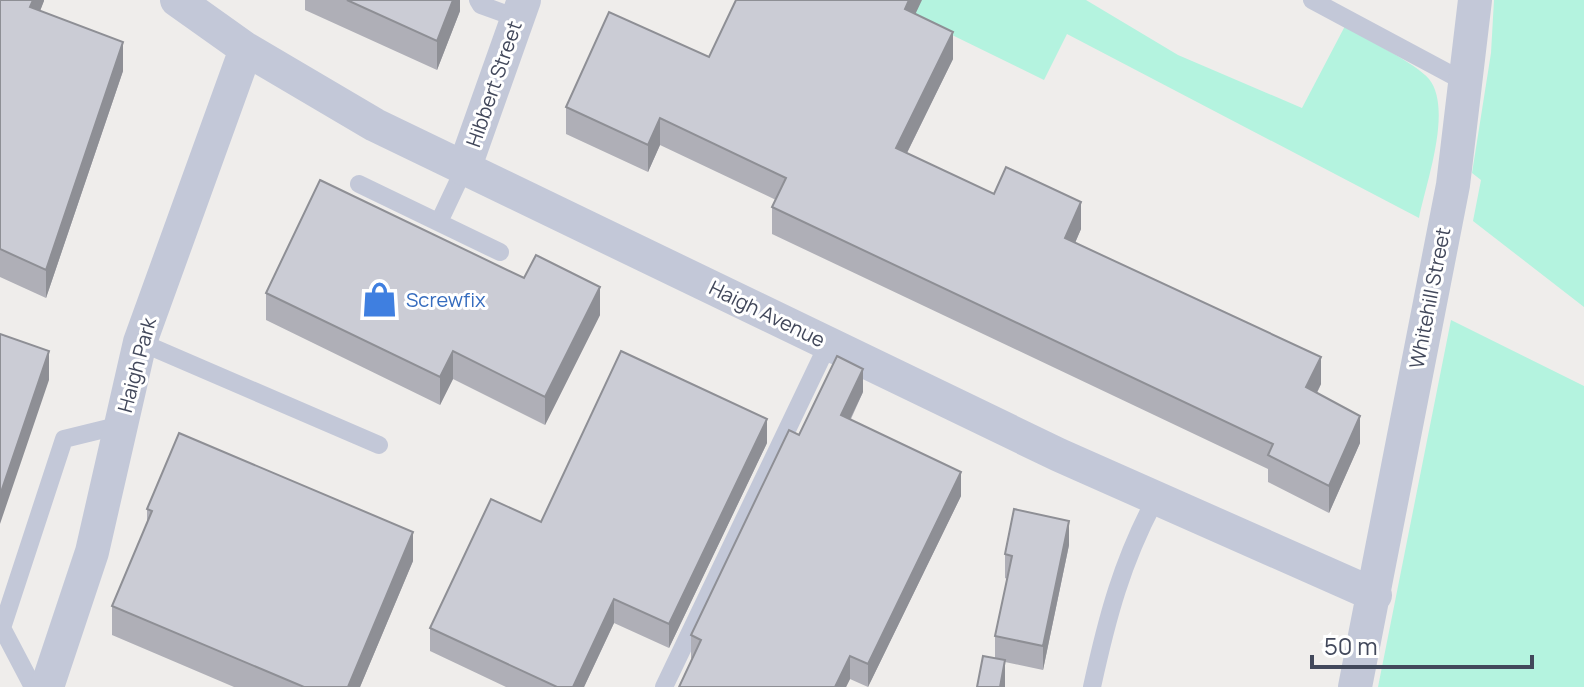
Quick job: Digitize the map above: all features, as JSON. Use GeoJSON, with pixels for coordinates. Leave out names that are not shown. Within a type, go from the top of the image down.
{"type":"FeatureCollection","features":[{"type":"Feature","properties":{"kind":"street","name":"Haigh Avenue"},"geometry":{"type":"LineString","coordinates":[[177,0],[246,49],[375,125],[828,344],[1156,498],[1375,595]]}},
{"type":"Feature","properties":{"kind":"street","name":"Whitehill Street"},"geometry":{"type":"LineString","coordinates":[[1355,687],[1453,185],[1475,0]]}},
{"type":"Feature","properties":{"kind":"street","name":"Hibbert Street"},"geometry":{"type":"LineString","coordinates":[[464,169],[520,9]]}},
{"type":"Feature","properties":{"kind":"street","name":"Haigh Park"},"geometry":{"type":"LineString","coordinates":[[47,687],[92,552],[140,342],[246,49]]}},
{"type":"Feature","properties":{"kind":"lane"},"geometry":{"type":"LineString","coordinates":[[478,0],[481,5],[520,9]]}},
{"type":"Feature","properties":{"kind":"lane"},"geometry":{"type":"LineString","coordinates":[[1312,0],[1465,82]]}},
{"type":"Feature","properties":{"kind":"lane"},"geometry":{"type":"LineString","coordinates":[[439,222],[464,169]]}},
{"type":"Feature","properties":{"kind":"lane"},"geometry":{"type":"LineString","coordinates":[[359,184],[500,252]]}},
{"type":"Feature","properties":{"kind":"lane"},"geometry":{"type":"LineString","coordinates":[[140,342],[379,445]]}},
{"type":"Feature","properties":{"kind":"lane"},"geometry":{"type":"LineString","coordinates":[[664,687],[828,344]]}},
{"type":"Feature","properties":{"kind":"lane"},"geometry":{"type":"LineString","coordinates":[[33,687],[1,628],[64,439],[121,425]]}},
{"type":"Feature","properties":{"kind":"lane"},"geometry":{"type":"LineString","coordinates":[[1092,687],[1109,606],[1135,537],[1156,498]]}},
{"type":"Feature","properties":{"kind":"green space"},"geometry":{"type":"Polygon","coordinates":[[[911,0],[1086,0],[1178,55],[1302,108],[1345,26],[1423,73],[1436,92],[1439,108],[1436,147],[1419,218],[1067,34],[1044,80],[905,12],[911,0]]]}},
{"type":"Feature","properties":{"kind":"green space"},"geometry":{"type":"Polygon","coordinates":[[[1494,0],[1584,0],[1584,307],[1473,221],[1481,180],[1472,173],[1491,53],[1494,0]]]}},
{"type":"Feature","properties":{"kind":"green space"},"geometry":{"type":"Polygon","coordinates":[[[1451,320],[1584,386],[1584,687],[1378,687],[1451,320]]]}},
{"type":"Feature","properties":{"kind":"building"},"geometry":{"type":"Polygon","coordinates":[[[0,0],[33,0],[30,7],[123,42],[46,270],[0,249],[0,0]]]}},
{"type":"Feature","properties":{"kind":"building"},"geometry":{"type":"Polygon","coordinates":[[[347,0],[453,0],[437,41],[347,0]]]}},
{"type":"Feature","properties":{"kind":"building"},"geometry":{"type":"Polygon","coordinates":[[[736,0],[909,0],[905,9],[953,32],[896,148],[994,194],[1006,167],[1081,202],[1065,238],[1321,357],[1306,387],[1360,416],[1329,486],[1268,455],[1273,444],[772,207],[786,178],[660,118],[648,145],[566,107],[609,12],[709,57],[736,0]]]}},
{"type":"Feature","properties":{"kind":"building"},"geometry":{"type":"Polygon","coordinates":[[[320,180],[524,278],[536,255],[600,287],[545,397],[453,351],[440,377],[266,293],[320,180]]]}},
{"type":"Feature","properties":{"kind":"building"},"geometry":{"type":"Polygon","coordinates":[[[0,334],[49,351],[0,495],[0,334]]]}},
{"type":"Feature","properties":{"kind":"building"},"geometry":{"type":"Polygon","coordinates":[[[621,351],[767,419],[669,624],[614,599],[573,687],[557,687],[430,628],[491,499],[541,522],[621,351]]]}},
{"type":"Feature","properties":{"kind":"building"},"geometry":{"type":"Polygon","coordinates":[[[837,356],[863,369],[841,415],[961,472],[868,664],[850,656],[835,687],[679,687],[701,640],[691,635],[789,430],[799,435],[837,356]]]}},
{"type":"Feature","properties":{"kind":"building"},"geometry":{"type":"Polygon","coordinates":[[[179,433],[413,532],[348,687],[304,687],[112,606],[152,511],[147,509],[179,433]]]}},
{"type":"Feature","properties":{"kind":"building"},"geometry":{"type":"Polygon","coordinates":[[[1014,509],[1069,521],[1043,646],[995,636],[1012,556],[1005,554],[1014,509]]]}},
{"type":"Feature","properties":{"kind":"building"},"geometry":{"type":"Polygon","coordinates":[[[983,656],[1005,660],[1000,687],[977,687],[983,656]]]}},
{"type":"Feature","properties":{"kind":"place","name":"Screwfix"},"geometry":{"type":"Point","coordinates":[380,300]}}]}
